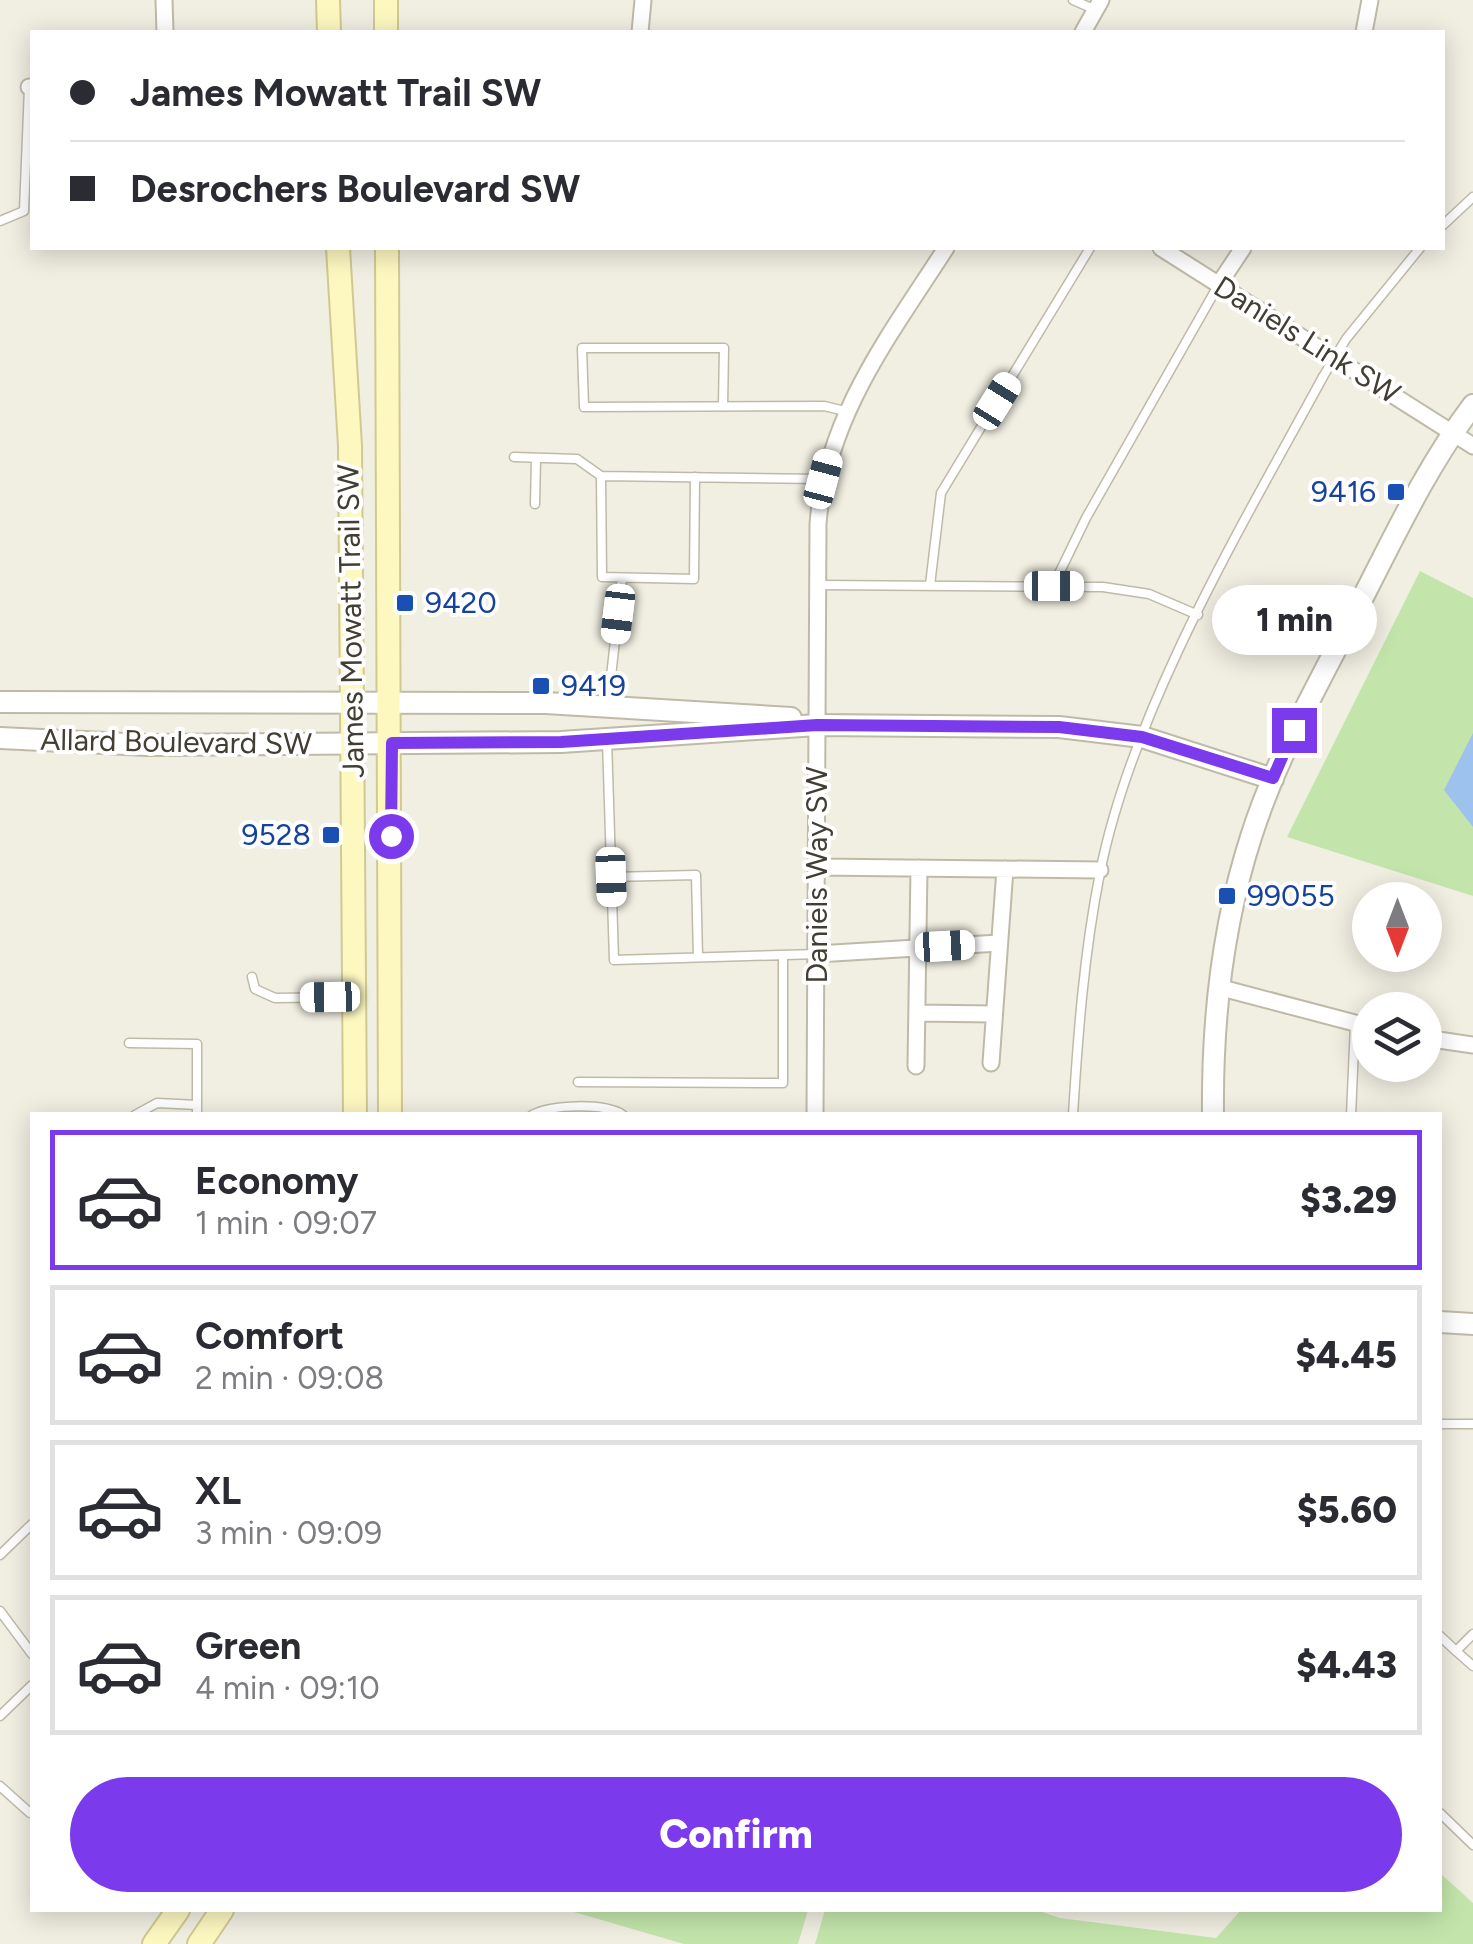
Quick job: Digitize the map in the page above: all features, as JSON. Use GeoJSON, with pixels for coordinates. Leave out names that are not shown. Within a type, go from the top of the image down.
{"type":"FeatureCollection","features":[{"type":"Feature","properties":{"kind":"main road"},"geometry":{"type":"LineString","coordinates":[[328,0],[329,30]]}},
{"type":"Feature","properties":{"kind":"main road"},"geometry":{"type":"LineString","coordinates":[[386,0],[386,30]]}},
{"type":"Feature","properties":{"kind":"main road","name":"James Mowatt Trail SW"},"geometry":{"type":"LineString","coordinates":[[338,250],[350,446],[355,1112]]}},
{"type":"Feature","properties":{"kind":"main road","name":"James Mowatt Trail SW"},"geometry":{"type":"LineString","coordinates":[[387,250],[392,743],[390,1112]]}},
{"type":"Feature","properties":{"kind":"main road"},"geometry":{"type":"LineString","coordinates":[[154,1944],[177,1912]]}},
{"type":"Feature","properties":{"kind":"main road"},"geometry":{"type":"LineString","coordinates":[[199,1944],[221,1912]]}},
{"type":"Feature","properties":{"kind":"street"},"geometry":{"type":"LineString","coordinates":[[164,0],[165,30]]}},
{"type":"Feature","properties":{"kind":"street"},"geometry":{"type":"LineString","coordinates":[[640,30],[643,0]]}},
{"type":"Feature","properties":{"kind":"street"},"geometry":{"type":"LineString","coordinates":[[1364,30],[1370,0]]}},
{"type":"Feature","properties":{"kind":"street"},"geometry":{"type":"LineString","coordinates":[[1084,30],[1098,5]]}},
{"type":"Feature","properties":{"kind":"street","name":"Daniels Way SW"},"geometry":{"type":"LineString","coordinates":[[816,1112],[818,584],[823,479],[845,411],[945,250]]}},
{"type":"Feature","properties":{"kind":"street","name":"Daniels Link SW"},"geometry":{"type":"LineString","coordinates":[[1164,250],[1473,446]]}},
{"type":"Feature","properties":{"kind":"street"},"geometry":{"type":"LineString","coordinates":[[1219,284],[1242,250]]}},
{"type":"Feature","properties":{"kind":"street"},"geometry":{"type":"LineString","coordinates":[[1212,1112],[1218,987],[1250,840],[1273,778],[1410,506],[1452,432],[1473,404]]}},
{"type":"Feature","properties":{"kind":"street","name":"Allard Boulevard SW"},"geometry":{"type":"LineString","coordinates":[[0,702],[608,706],[798,718],[817,725]]}},
{"type":"Feature","properties":{"kind":"street"},"geometry":{"type":"LineString","coordinates":[[817,725],[1059,727],[1142,737],[1273,778]]}},
{"type":"Feature","properties":{"kind":"street","name":"Allard Boulevard SW"},"geometry":{"type":"LineString","coordinates":[[0,738],[147,744],[607,740],[817,725]]}},
{"type":"Feature","properties":{"kind":"street"},"geometry":{"type":"LineString","coordinates":[[818,868],[1100,870]]}},
{"type":"Feature","properties":{"kind":"street"},"geometry":{"type":"LineString","coordinates":[[916,1066],[920,868]]}},
{"type":"Feature","properties":{"kind":"street"},"geometry":{"type":"LineString","coordinates":[[991,1063],[1005,869]]}},
{"type":"Feature","properties":{"kind":"street"},"geometry":{"type":"LineString","coordinates":[[817,954],[999,943]]}},
{"type":"Feature","properties":{"kind":"street"},"geometry":{"type":"LineString","coordinates":[[1218,987],[1352,1022]]}},
{"type":"Feature","properties":{"kind":"street"},"geometry":{"type":"LineString","coordinates":[[917,1013],[993,1014]]}},
{"type":"Feature","properties":{"kind":"street"},"geometry":{"type":"LineString","coordinates":[[1442,1040],[1473,1045]]}},
{"type":"Feature","properties":{"kind":"street"},"geometry":{"type":"LineString","coordinates":[[1442,1322],[1473,1324]]}},
{"type":"Feature","properties":{"kind":"lane"},"geometry":{"type":"LineString","coordinates":[[1073,0],[1098,5]]}},
{"type":"Feature","properties":{"kind":"lane"},"geometry":{"type":"LineString","coordinates":[[0,221],[24,211],[30,106]]}},
{"type":"Feature","properties":{"kind":"lane"},"geometry":{"type":"LineString","coordinates":[[1445,223],[1473,197]]}},
{"type":"Feature","properties":{"kind":"lane"},"geometry":{"type":"LineString","coordinates":[[930,586],[941,493],[1089,250]]}},
{"type":"Feature","properties":{"kind":"lane"},"geometry":{"type":"LineString","coordinates":[[1073,1112],[1079,1020],[1100,870],[1142,737],[1198,615],[1335,358],[1418,250]]}},
{"type":"Feature","properties":{"kind":"lane"},"geometry":{"type":"LineString","coordinates":[[1054,586],[1086,518],[1219,284]]}},
{"type":"Feature","properties":{"kind":"lane"},"geometry":{"type":"LineString","coordinates":[[723,406],[724,348],[582,348],[584,406],[723,406],[824,406],[845,411]]}},
{"type":"Feature","properties":{"kind":"lane"},"geometry":{"type":"LineString","coordinates":[[514,457],[577,459],[601,476],[823,479]]}},
{"type":"Feature","properties":{"kind":"lane"},"geometry":{"type":"LineString","coordinates":[[535,504],[536,458]]}},
{"type":"Feature","properties":{"kind":"lane"},"geometry":{"type":"LineString","coordinates":[[601,476],[602,578],[694,579],[695,477]]}},
{"type":"Feature","properties":{"kind":"lane"},"geometry":{"type":"LineString","coordinates":[[608,706],[622,578]]}},
{"type":"Feature","properties":{"kind":"lane"},"geometry":{"type":"LineString","coordinates":[[818,584],[1103,587],[1149,594],[1198,615]]}},
{"type":"Feature","properties":{"kind":"lane"},"geometry":{"type":"LineString","coordinates":[[607,740],[614,960],[817,954]]}},
{"type":"Feature","properties":{"kind":"lane"},"geometry":{"type":"LineString","coordinates":[[611,877],[696,875],[698,957]]}},
{"type":"Feature","properties":{"kind":"lane"},"geometry":{"type":"LineString","coordinates":[[578,1082],[783,1083],[783,955]]}},
{"type":"Feature","properties":{"kind":"lane"},"geometry":{"type":"LineString","coordinates":[[252,977],[255,989],[275,998],[354,997]]}},
{"type":"Feature","properties":{"kind":"lane"},"geometry":{"type":"LineString","coordinates":[[130,1042],[197,1044],[197,1110],[158,1103],[141,1112]]}},
{"type":"Feature","properties":{"kind":"lane"},"geometry":{"type":"LineString","coordinates":[[1350,1112],[1354,1082]]}},
{"type":"Feature","properties":{"kind":"lane"},"geometry":{"type":"LineString","coordinates":[[537,1112],[544,1108],[616,1112]]}},
{"type":"Feature","properties":{"kind":"lane"},"geometry":{"type":"LineString","coordinates":[[1442,1424],[1473,1424]]}},
{"type":"Feature","properties":{"kind":"lane"},"geometry":{"type":"LineString","coordinates":[[0,1555],[30,1526]]}},
{"type":"Feature","properties":{"kind":"lane"},"geometry":{"type":"LineString","coordinates":[[0,1610],[30,1651]]}},
{"type":"Feature","properties":{"kind":"lane"},"geometry":{"type":"LineString","coordinates":[[1456,1651],[1473,1634]]}},
{"type":"Feature","properties":{"kind":"lane"},"geometry":{"type":"LineString","coordinates":[[1442,1638],[1473,1666]]}},
{"type":"Feature","properties":{"kind":"lane"},"geometry":{"type":"LineString","coordinates":[[0,1716],[30,1687]]}},
{"type":"Feature","properties":{"kind":"lane"},"geometry":{"type":"LineString","coordinates":[[0,1786],[30,1808]]}},
{"type":"Feature","properties":{"kind":"lane"},"geometry":{"type":"LineString","coordinates":[[1442,1815],[1473,1844]]}},
{"type":"Feature","properties":{"kind":"green space"},"geometry":{"type":"Polygon","coordinates":[[[1420,571],[1473,598],[1473,896],[1442,886],[1442,882],[1429,882],[1287,837],[1420,571]]]}},
{"type":"Feature","properties":{"kind":"green space"},"geometry":{"type":"Polygon","coordinates":[[[1442,1875],[1473,1903],[1473,1944],[815,1944],[824,1912],[1042,1912],[1060,1918],[1216,1938],[1239,1912],[1442,1912],[1442,1875]]]}},
{"type":"Feature","properties":{"kind":"green space"},"geometry":{"type":"Polygon","coordinates":[[[574,1912],[807,1912],[798,1944],[684,1944],[574,1912]]]}},
{"type":"Feature","properties":{"kind":"water"},"geometry":{"type":"Polygon","coordinates":[[[1473,733],[1473,827],[1444,790],[1473,733]]]}},
{"type":"Feature","properties":{"kind":"place","name":"9416"},"geometry":{"type":"Point","coordinates":[1396,492]}},
{"type":"Feature","properties":{"kind":"place","name":"9420"},"geometry":{"type":"Point","coordinates":[405,603]}},
{"type":"Feature","properties":{"kind":"place","name":"9419"},"geometry":{"type":"Point","coordinates":[541,686]}},
{"type":"Feature","properties":{"kind":"place","name":"9528"},"geometry":{"type":"Point","coordinates":[331,835]}},
{"type":"Feature","properties":{"kind":"place","name":"99055"},"geometry":{"type":"Point","coordinates":[1227,896]}},
{"type":"Feature","properties":{"kind":"route"},"geometry":{"type":"LineString","coordinates":[[391,836],[392,743],[561,742],[817,725],[1059,727],[1142,737],[1273,778],[1294,730]]}}]}
